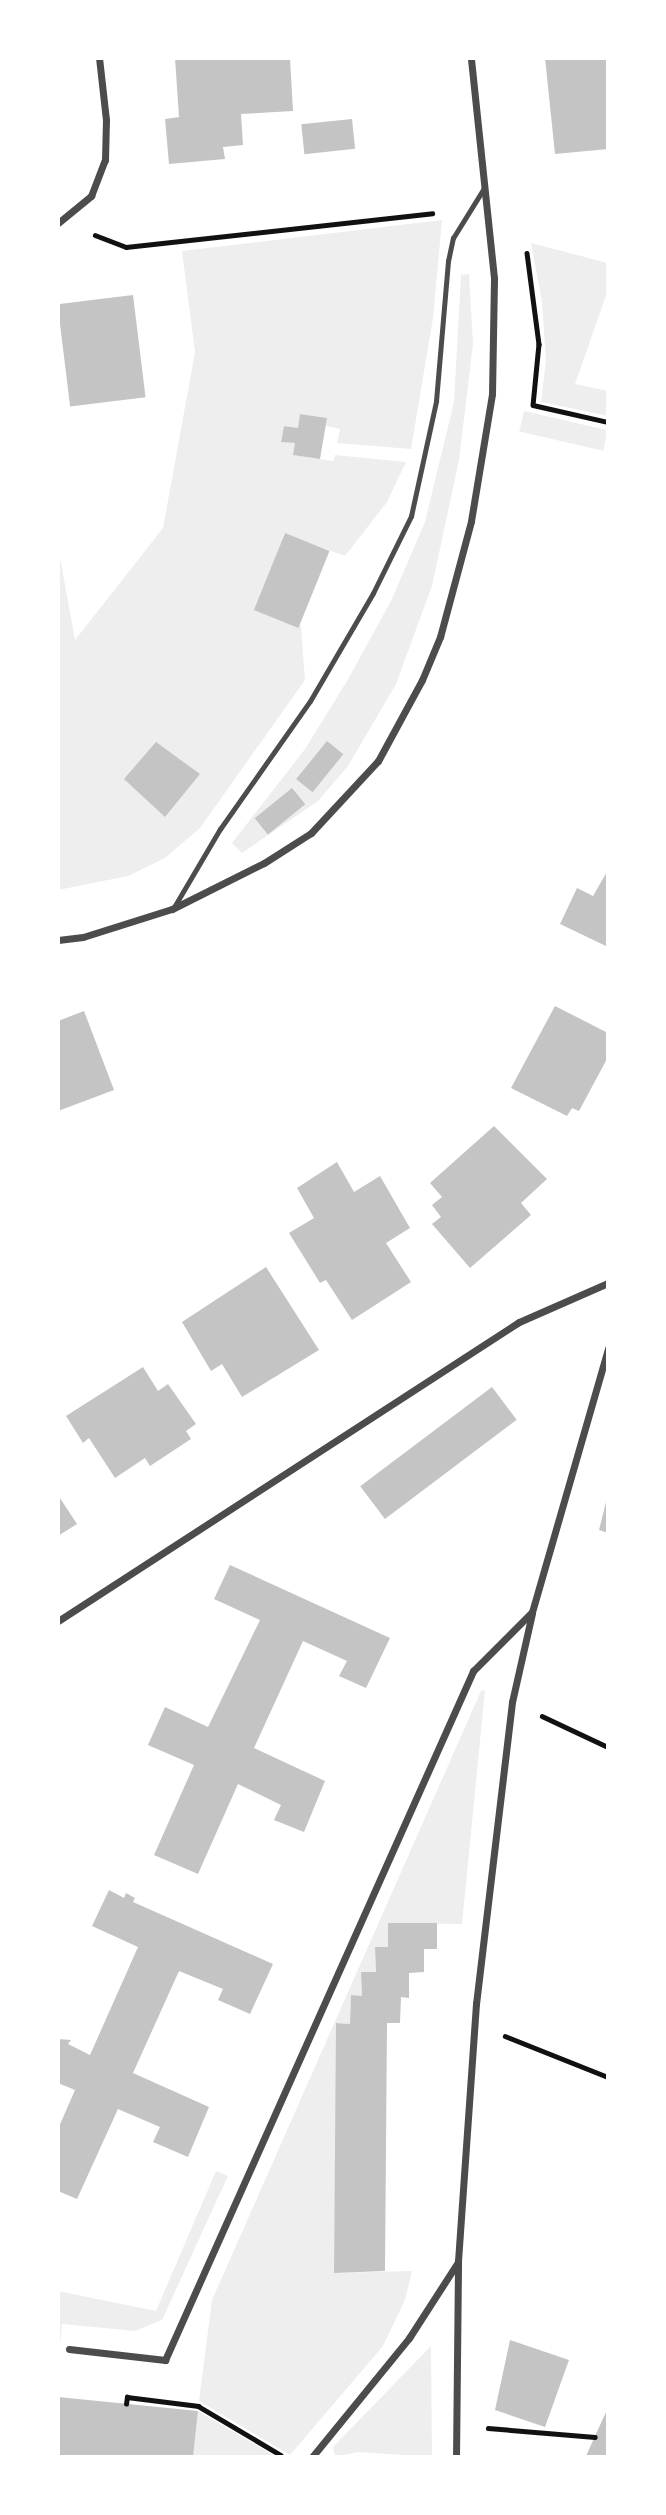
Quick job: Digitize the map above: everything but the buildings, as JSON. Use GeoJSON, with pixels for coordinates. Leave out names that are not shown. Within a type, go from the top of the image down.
{"type":"FeatureCollection","features":[{"type":"Feature","properties":{"kind":"street"},"geometry":{"type":"LineString","coordinates":[[58,223],[92,196],[105,160],[106,120],[99,58]]}},
{"type":"Feature","properties":{"kind":"street"},"geometry":{"type":"LineString","coordinates":[[58,940],[83,937],[172,909],[264,863],[311,833],[347,799],[378,761],[426,669],[450,603],[471,521],[492,394],[495,302],[471,58]]}},
{"type":"Feature","properties":{"kind":"street"},"geometry":{"type":"LineString","coordinates":[[58,1621],[519,1322],[608,1283]]}},
{"type":"Feature","properties":{"kind":"street"},"geometry":{"type":"LineString","coordinates":[[456,2457],[458,2261],[474,2024],[512,1702],[533,1612],[608,1348]]}},
{"type":"Feature","properties":{"kind":"street"},"geometry":{"type":"LineString","coordinates":[[69,2350],[165,2360],[473,1671],[533,1612]]}},
{"type":"Feature","properties":{"kind":"street"},"geometry":{"type":"LineString","coordinates":[[312,2457],[409,2338],[458,2261]]}},
{"type":"Feature","properties":{"kind":"lane"},"geometry":{"type":"LineString","coordinates":[[172,909],[220,829],[310,701],[373,593],[411,516],[436,401],[448,261],[453,239],[485,187]]}},
{"type":"Feature","properties":{"kind":"path"},"geometry":{"type":"LineString","coordinates":[[126,247],[439,213]]}},
{"type":"Feature","properties":{"kind":"path"},"geometry":{"type":"LineString","coordinates":[[526,243],[539,344],[533,405],[608,422]]}},
{"type":"Feature","properties":{"kind":"path"},"geometry":{"type":"LineString","coordinates":[[512,1702],[608,1747]]}},
{"type":"Feature","properties":{"kind":"path"},"geometry":{"type":"LineString","coordinates":[[474,2024],[608,2077]]}},
{"type":"Feature","properties":{"kind":"path"},"geometry":{"type":"LineString","coordinates":[[126,2404],[127,2397],[198,2406],[276,2452]]}},
{"type":"Feature","properties":{"kind":"path"},"geometry":{"type":"LineString","coordinates":[[456,2428],[595,2437]]}},
{"type":"Feature","properties":{"kind":"shaded area"},"geometry":{"type":"Polygon","coordinates":[[[442,220],[433,318],[411,449],[337,443],[340,429],[326,426],[327,418],[301,414],[298,428],[284,426],[281,441],[295,443],[294,455],[333,461],[335,455],[406,462],[387,502],[345,556],[284,534],[256,609],[301,626],[305,680],[200,828],[165,858],[128,876],[58,890],[58,547],[75,640],[163,528],[195,352],[182,251],[442,220]]]}},
{"type":"Feature","properties":{"kind":"shaded area"},"geometry":{"type":"Polygon","coordinates":[[[531,243],[608,263],[608,290],[575,384],[608,391],[608,416],[541,402],[546,360],[542,302],[531,243]]]}},
{"type":"Feature","properties":{"kind":"shaded area"},"geometry":{"type":"Polygon","coordinates":[[[469,274],[473,344],[459,460],[432,586],[396,684],[348,766],[318,801],[242,853],[232,843],[305,749],[347,681],[391,601],[425,522],[454,402],[461,275],[469,274]]]}},
{"type":"Feature","properties":{"kind":"shaded area"},"geometry":{"type":"Polygon","coordinates":[[[524,411],[608,430],[603,451],[519,431],[524,411]]]}},
{"type":"Feature","properties":{"kind":"shaded area"},"geometry":{"type":"Polygon","coordinates":[[[485,1690],[462,1924],[389,1923],[388,1947],[375,1947],[376,1972],[361,1973],[362,1996],[351,1996],[350,2024],[337,2023],[334,2273],[412,2271],[405,2300],[383,2346],[290,2455],[199,2401],[212,2300],[481,1691],[485,1690]]]}},
{"type":"Feature","properties":{"kind":"shaded area"},"geometry":{"type":"Polygon","coordinates":[[[216,2171],[228,2176],[162,2320],[135,2331],[62,2324],[58,2367],[58,2291],[156,2311],[216,2171]]]}},
{"type":"Feature","properties":{"kind":"shaded area"},"geometry":{"type":"Polygon","coordinates":[[[431,2346],[432,2457],[358,2452],[335,2457],[333,2447],[431,2346]]]}},
{"type":"Feature","properties":{"kind":"shaded area"},"geometry":{"type":"Polygon","coordinates":[[[198,2411],[273,2455],[193,2457],[198,2411]]]}}]}
